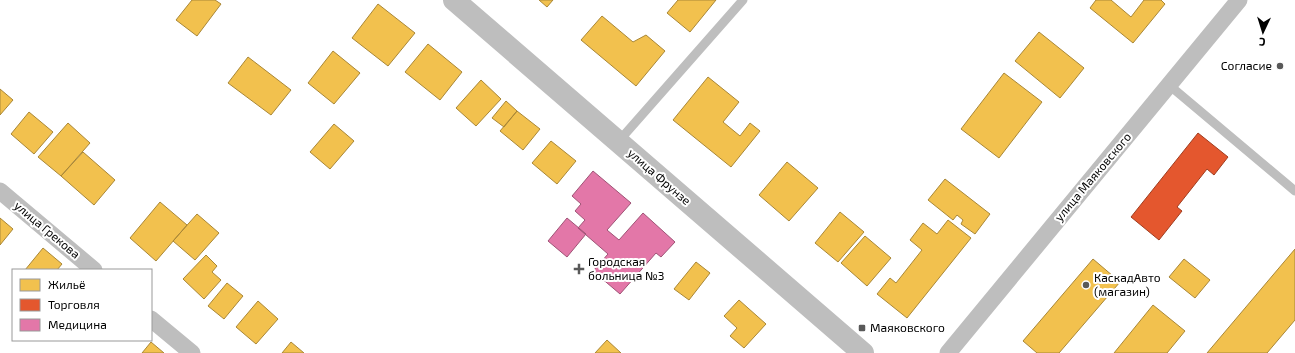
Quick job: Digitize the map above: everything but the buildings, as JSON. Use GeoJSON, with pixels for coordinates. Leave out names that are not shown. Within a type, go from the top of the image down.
{"type":"FeatureCollection","features":[{"type":"Feature","properties":{"kind":"street","name":"улица Фрунзе"},"geometry":{"type":"LineString","coordinates":[[454,0],[863,353]]}},
{"type":"Feature","properties":{"kind":"street","name":"улица Маяковского"},"geometry":{"type":"LineString","coordinates":[[948,353],[1239,0]]}},
{"type":"Feature","properties":{"kind":"street","name":"улица Грекова"},"geometry":{"type":"LineString","coordinates":[[0,191],[93,269]]}},
{"type":"Feature","properties":{"kind":"street"},"geometry":{"type":"LineString","coordinates":[[152,320],[192,353]]}},
{"type":"Feature","properties":{"kind":"lane"},"geometry":{"type":"LineString","coordinates":[[618,142],[743,0]]}},
{"type":"Feature","properties":{"kind":"lane"},"geometry":{"type":"LineString","coordinates":[[1169,85],[1295,191]]}},
{"type":"Feature","properties":{"kind":"place","name":"Согласие"},"geometry":{"type":"Point","coordinates":[1280,66]}},
{"type":"Feature","properties":{"kind":"place","name":"Городская больница №3"},"geometry":{"type":"Point","coordinates":[579,269]}},
{"type":"Feature","properties":{"kind":"place","name":"КаскадАвто (магазин)"},"geometry":{"type":"Point","coordinates":[1086,285]}},
{"type":"Feature","properties":{"kind":"place","name":"Маяковского"},"geometry":{"type":"Point","coordinates":[862,328]}}]}
